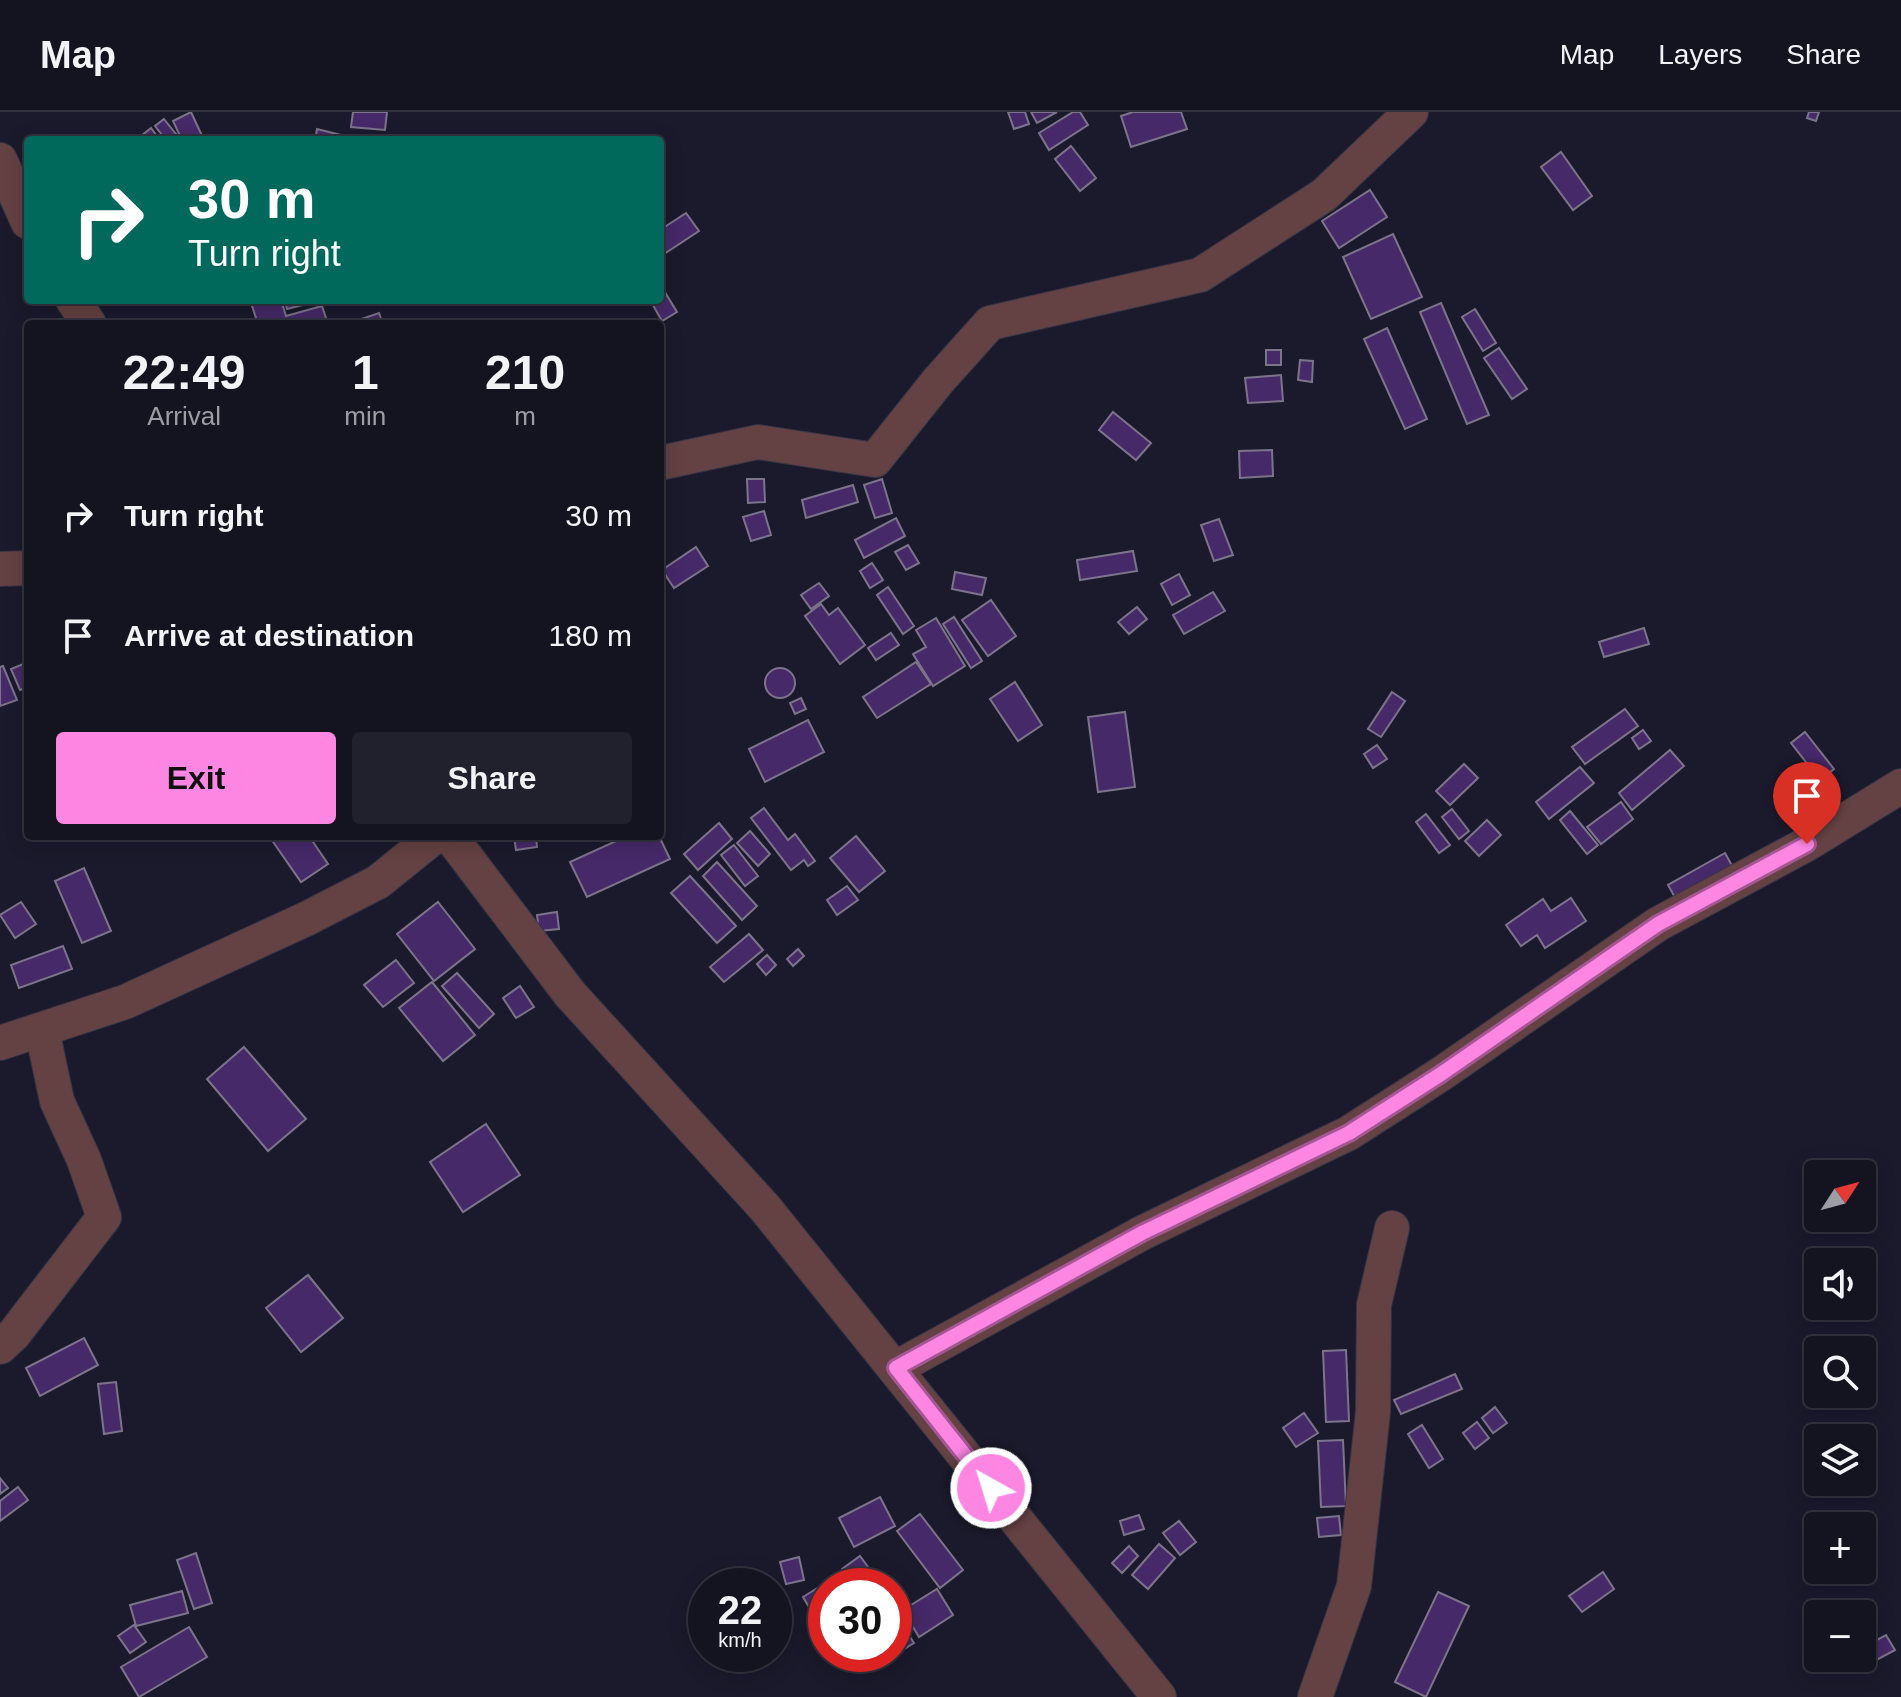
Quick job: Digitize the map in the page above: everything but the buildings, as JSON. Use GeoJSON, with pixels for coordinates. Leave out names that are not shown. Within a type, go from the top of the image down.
{"type":"FeatureCollection","features":[{"type":"Feature","properties":{"kind":"street"},"geometry":{"type":"LineString","coordinates":[[664,462],[758,442],[875,460],[938,381],[990,323],[1200,275],[1324,195],[1411,112]]}},
{"type":"Feature","properties":{"kind":"street"},"geometry":{"type":"LineString","coordinates":[[0,160],[24,213]]}},
{"type":"Feature","properties":{"kind":"street"},"geometry":{"type":"LineString","coordinates":[[0,569],[24,568]]}},
{"type":"Feature","properties":{"kind":"street"},"geometry":{"type":"LineString","coordinates":[[896,1368],[1142,1233],[1349,1133],[1441,1074],[1658,924],[1807,844],[1901,786]]}},
{"type":"Feature","properties":{"kind":"street"},"geometry":{"type":"LineString","coordinates":[[0,1043],[125,1002],[306,919],[378,882],[430,840]]}},
{"type":"Feature","properties":{"kind":"street"},"geometry":{"type":"LineString","coordinates":[[453,840],[570,994],[765,1208],[1159,1697]]}},
{"type":"Feature","properties":{"kind":"street"},"geometry":{"type":"LineString","coordinates":[[0,1347],[14,1334],[104,1217],[84,1160],[57,1101],[42,1030]]}},
{"type":"Feature","properties":{"kind":"street"},"geometry":{"type":"LineString","coordinates":[[1315,1697],[1354,1586],[1373,1412],[1374,1305],[1392,1228]]}},
{"type":"Feature","properties":{"kind":"route"},"geometry":{"type":"LineString","coordinates":[[991,1488],[896,1368],[1142,1233],[1349,1133],[1441,1074],[1658,924],[1807,844]]}}]}
